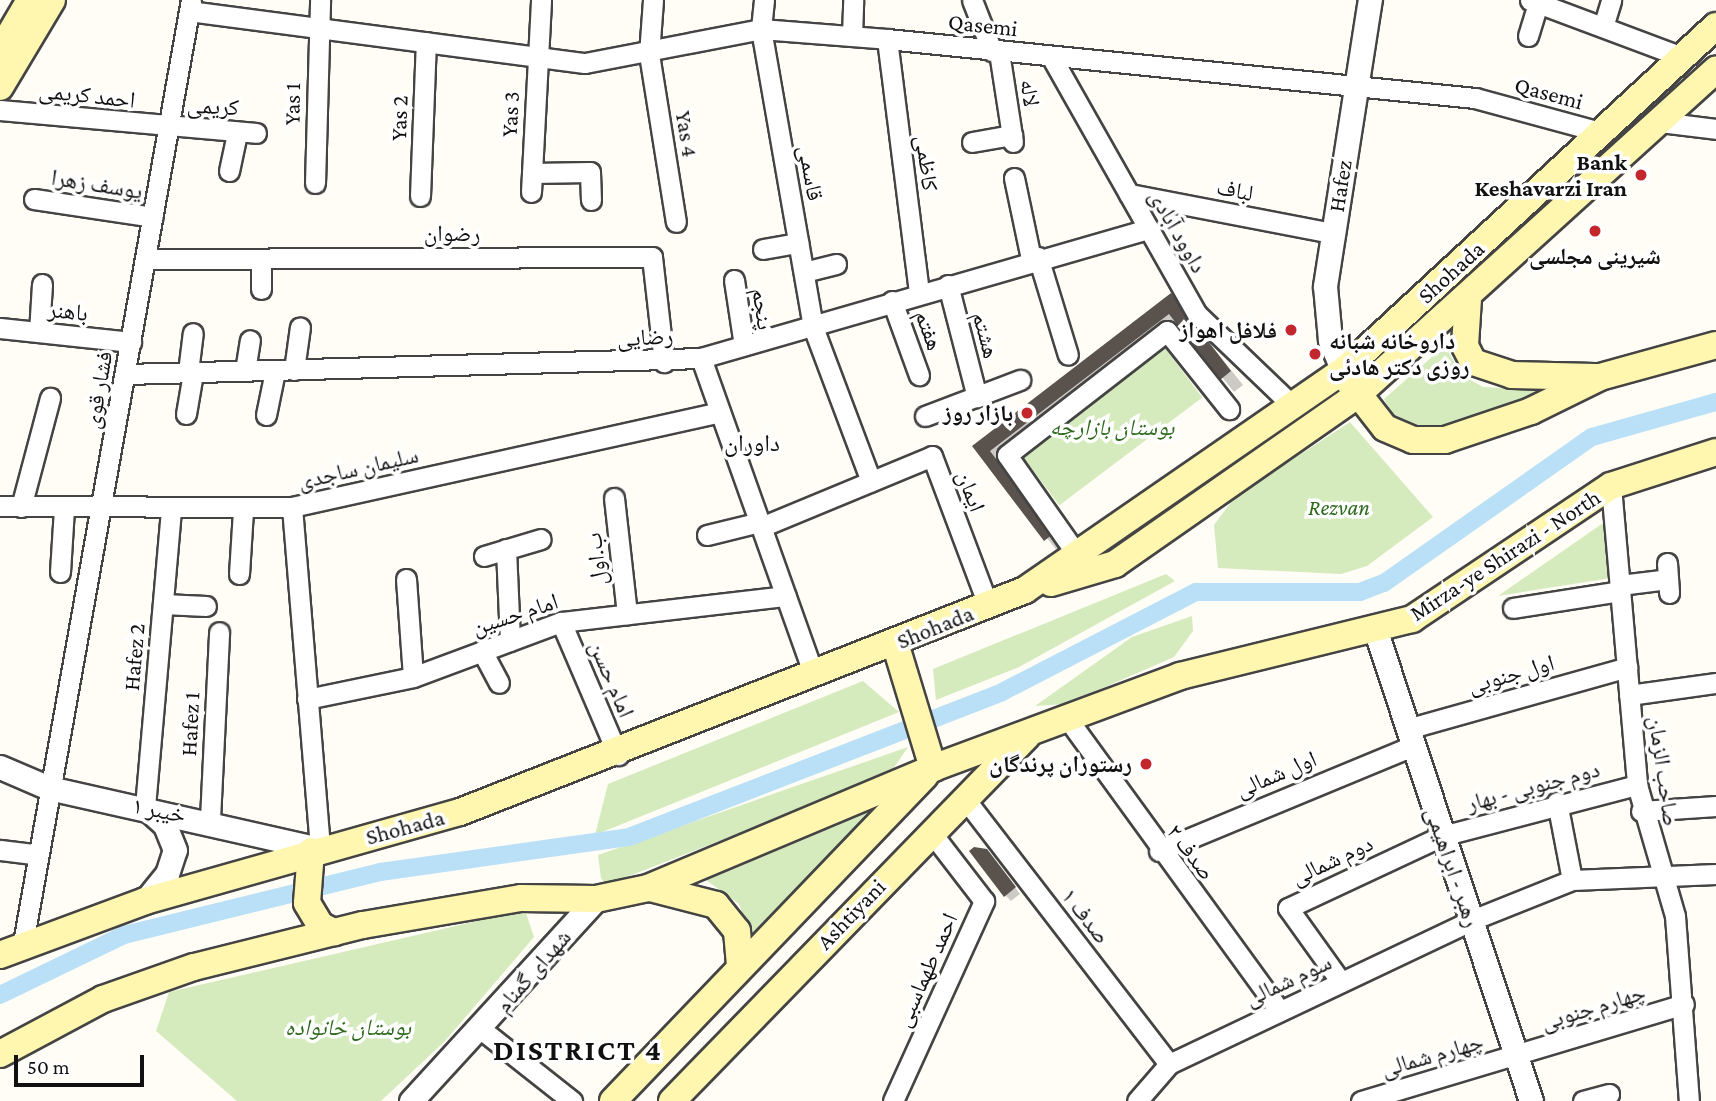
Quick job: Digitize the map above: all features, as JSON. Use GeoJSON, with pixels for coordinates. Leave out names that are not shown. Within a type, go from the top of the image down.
{"type":"FeatureCollection","features":[{"type":"Feature","properties":{"kind":"main road"},"geometry":{"type":"LineString","coordinates":[[3,38],[30,0]]}},
{"type":"Feature","properties":{"kind":"main road"},"geometry":{"type":"LineString","coordinates":[[0,87],[52,0]]}},
{"type":"Feature","properties":{"kind":"main road","name":"Shohada"},"geometry":{"type":"LineString","coordinates":[[11,949],[145,901],[316,850],[460,812],[618,755],[988,606],[1083,564],[1292,405],[1343,371],[1604,133],[1716,26]]}},
{"type":"Feature","properties":{"kind":"main road","name":"Shohada"},"geometry":{"type":"LineString","coordinates":[[1083,564],[1115,564],[1356,396],[1468,299],[1716,69]]}},
{"type":"Feature","properties":{"kind":"main road"},"geometry":{"type":"LineString","coordinates":[[1468,299],[1465,346],[1473,362],[1488,371],[1600,377]]}},
{"type":"Feature","properties":{"kind":"main road"},"geometry":{"type":"LineString","coordinates":[[1343,371],[1356,396],[1398,435],[1445,439],[1531,411],[1600,377],[1716,345]]}},
{"type":"Feature","properties":{"kind":"main road"},"geometry":{"type":"LineString","coordinates":[[1292,405],[1308,427]]}},
{"type":"Feature","properties":{"kind":"main road","name":"Mirza-ye Shirazi - North"},"geometry":{"type":"LineString","coordinates":[[930,757],[1033,730],[1252,654],[1376,632],[1434,606],[1611,486],[1716,452]]}},
{"type":"Feature","properties":{"kind":"main road"},"geometry":{"type":"LineString","coordinates":[[0,1054],[103,999],[334,932],[521,898],[596,899],[648,888],[930,757],[895,643]]}},
{"type":"Feature","properties":{"kind":"main road","name":"Ashtiyani"},"geometry":{"type":"LineString","coordinates":[[672,1101],[930,831],[1033,730]]}},
{"type":"Feature","properties":{"kind":"main road","name":"Ashtiyani"},"geometry":{"type":"LineString","coordinates":[[612,1101],[846,857],[930,757]]}},
{"type":"Feature","properties":{"kind":"main road"},"geometry":{"type":"LineString","coordinates":[[316,850],[307,903],[320,925],[334,932]]}},
{"type":"Feature","properties":{"kind":"main road"},"geometry":{"type":"LineString","coordinates":[[846,857],[874,889]]}},
{"type":"Feature","properties":{"kind":"main road"},"geometry":{"type":"LineString","coordinates":[[648,888],[716,905],[737,931],[740,967]]}},
{"type":"Feature","properties":{"kind":"street","name":"Yas 1"},"geometry":{"type":"LineString","coordinates":[[315,183],[317,25],[320,0]]}},
{"type":"Feature","properties":{"kind":"street","name":"Yas 3"},"geometry":{"type":"LineString","coordinates":[[541,0],[531,183],[590,173],[591,200]]}},
{"type":"Feature","properties":{"kind":"street","name":"Yas 4"},"geometry":{"type":"LineString","coordinates":[[653,0],[649,54],[676,222]]}},
{"type":"Feature","properties":{"kind":"street"},"geometry":{"type":"LineString","coordinates":[[761,29],[764,0]]}},
{"type":"Feature","properties":{"kind":"street"},"geometry":{"type":"LineString","coordinates":[[852,36],[853,0]]}},
{"type":"Feature","properties":{"kind":"street","name":"لاله"},"geometry":{"type":"LineString","coordinates":[[972,0],[996,51],[1012,138],[972,142]]}},
{"type":"Feature","properties":{"kind":"street","name":"Hafez"},"geometry":{"type":"LineString","coordinates":[[1343,371],[1325,305],[1332,233],[1370,0]]}},
{"type":"Feature","properties":{"kind":"street"},"geometry":{"type":"LineString","coordinates":[[1603,27],[1611,0]]}},
{"type":"Feature","properties":{"kind":"street"},"geometry":{"type":"LineString","coordinates":[[1528,36],[1534,2],[1685,58]]}},
{"type":"Feature","properties":{"kind":"street","name":"Qasemi"},"geometry":{"type":"LineString","coordinates":[[190,5],[585,63],[649,54],[761,29],[887,39],[1052,58],[1475,98],[1604,133]]}},
{"type":"Feature","properties":{"kind":"street","name":"فشار قوی"},"geometry":{"type":"LineString","coordinates":[[11,949],[38,855],[190,5]]}},
{"type":"Feature","properties":{"kind":"street","name":"قاسمی"},"geometry":{"type":"LineString","coordinates":[[761,29],[813,327]]}},
{"type":"Feature","properties":{"kind":"street","name":"کاظمی"},"geometry":{"type":"LineString","coordinates":[[887,39],[919,293]]}},
{"type":"Feature","properties":{"kind":"street","name":"Yas 2"},"geometry":{"type":"LineString","coordinates":[[420,195],[426,41]]}},
{"type":"Feature","properties":{"kind":"street","name":"داوود آبادی"},"geometry":{"type":"LineString","coordinates":[[1052,58],[1197,314],[1292,405]]}},
{"type":"Feature","properties":{"kind":"street","name":"احمد کریمی"},"geometry":{"type":"LineString","coordinates":[[0,110],[168,128]]}},
{"type":"Feature","properties":{"kind":"street"},"geometry":{"type":"LineString","coordinates":[[1660,122],[1716,129]]}},
{"type":"Feature","properties":{"kind":"street","name":"کریمی"},"geometry":{"type":"LineString","coordinates":[[168,128],[246,132],[229,171]]}},
{"type":"Feature","properties":{"kind":"street"},"geometry":{"type":"LineString","coordinates":[[1014,178],[1034,258],[1069,355]]}},
{"type":"Feature","properties":{"kind":"street","name":"لباف"},"geometry":{"type":"LineString","coordinates":[[1129,194],[1332,233]]}},
{"type":"Feature","properties":{"kind":"street","name":"یوسف زهرا"},"geometry":{"type":"LineString","coordinates":[[34,199],[153,217]]}},
{"type":"Feature","properties":{"kind":"street","name":"رضایی"},"geometry":{"type":"LineString","coordinates":[[126,374],[664,362],[701,358],[813,327],[1034,258],[1149,229]]}},
{"type":"Feature","properties":{"kind":"street"},"geometry":{"type":"LineString","coordinates":[[763,249],[798,243]]}},
{"type":"Feature","properties":{"kind":"street","name":"رضوان"},"geometry":{"type":"LineString","coordinates":[[146,259],[652,257],[664,362]]}},
{"type":"Feature","properties":{"kind":"street"},"geometry":{"type":"LineString","coordinates":[[261,259],[261,289]]}},
{"type":"Feature","properties":{"kind":"street"},"geometry":{"type":"LineString","coordinates":[[804,272],[836,264]]}},
{"type":"Feature","properties":{"kind":"street","name":"پنجم"},"geometry":{"type":"LineString","coordinates":[[734,280],[744,345]]}},
{"type":"Feature","properties":{"kind":"street"},"geometry":{"type":"LineString","coordinates":[[39,332],[42,284]]}},
{"type":"Feature","properties":{"kind":"street","name":"هشتم"},"geometry":{"type":"LineString","coordinates":[[947,285],[977,397]]}},
{"type":"Feature","properties":{"kind":"street","name":"هفتم"},"geometry":{"type":"LineString","coordinates":[[892,301],[919,376]]}},
{"type":"Feature","properties":{"kind":"street"},"geometry":{"type":"LineString","coordinates":[[266,415],[300,327]]}},
{"type":"Feature","properties":{"kind":"street"},"geometry":{"type":"LineString","coordinates":[[813,327],[871,481]]}},
{"type":"Feature","properties":{"kind":"street","name":"باهنر"},"geometry":{"type":"LineString","coordinates":[[0,328],[131,342]]}},
{"type":"Feature","properties":{"kind":"street"},"geometry":{"type":"LineString","coordinates":[[1083,564],[1007,455],[1167,331],[1230,409]]}},
{"type":"Feature","properties":{"kind":"street"},"geometry":{"type":"LineString","coordinates":[[186,414],[193,333]]}},
{"type":"Feature","properties":{"kind":"street"},"geometry":{"type":"LineString","coordinates":[[244,371],[250,340]]}},
{"type":"Feature","properties":{"kind":"street"},"geometry":{"type":"LineString","coordinates":[[701,358],[814,676]]}},
{"type":"Feature","properties":{"kind":"street"},"geometry":{"type":"LineString","coordinates":[[925,415],[1020,380]]}},
{"type":"Feature","properties":{"kind":"street"},"geometry":{"type":"LineString","coordinates":[[22,507],[50,398]]}},
{"type":"Feature","properties":{"kind":"street","name":"سلیمان ساجدی"},"geometry":{"type":"LineString","coordinates":[[0,506],[243,512],[292,507],[720,412]]}},
{"type":"Feature","properties":{"kind":"street","name":"ایمان"},"geometry":{"type":"LineString","coordinates":[[707,535],[760,525],[932,456],[988,606]]}},
{"type":"Feature","properties":{"kind":"street","name":"صاحب الزمان"},"geometry":{"type":"LineString","coordinates":[[1611,486],[1637,785],[1641,811],[1675,916],[1684,1004],[1689,1101]]}},
{"type":"Feature","properties":{"kind":"street","name":"ب.اول"},"geometry":{"type":"LineString","coordinates":[[614,498],[627,614]]}},
{"type":"Feature","properties":{"kind":"street"},"geometry":{"type":"LineString","coordinates":[[292,507],[316,850]]}},
{"type":"Feature","properties":{"kind":"street"},"geometry":{"type":"LineString","coordinates":[[60,572],[64,508]]}},
{"type":"Feature","properties":{"kind":"street","name":"Hafez 2"},"geometry":{"type":"LineString","coordinates":[[145,807],[171,510]]}},
{"type":"Feature","properties":{"kind":"street"},"geometry":{"type":"LineString","coordinates":[[239,574],[243,512]]}},
{"type":"Feature","properties":{"kind":"street"},"geometry":{"type":"LineString","coordinates":[[484,556],[541,539]]}},
{"type":"Feature","properties":{"kind":"street"},"geometry":{"type":"LineString","coordinates":[[506,549],[510,641]]}},
{"type":"Feature","properties":{"kind":"street"},"geometry":{"type":"LineString","coordinates":[[406,579],[413,677]]}},
{"type":"Feature","properties":{"kind":"street"},"geometry":{"type":"LineString","coordinates":[[1513,608],[1668,579]]}},
{"type":"Feature","properties":{"kind":"street","name":"امام حسین"},"geometry":{"type":"LineString","coordinates":[[307,699],[413,677],[561,622],[786,596]]}},
{"type":"Feature","properties":{"kind":"street"},"geometry":{"type":"LineString","coordinates":[[163,604],[206,606]]}},
{"type":"Feature","properties":{"kind":"street","name":"امام حسن"},"geometry":{"type":"LineString","coordinates":[[561,622],[618,755]]}},
{"type":"Feature","properties":{"kind":"street","name":"Hafez 1"},"geometry":{"type":"LineString","coordinates":[[209,819],[219,632]]}},
{"type":"Feature","properties":{"kind":"street","name":"رهبر - ابراهیمی"},"geometry":{"type":"LineString","coordinates":[[1376,632],[1531,1101]]}},
{"type":"Feature","properties":{"kind":"street"},"geometry":{"type":"LineString","coordinates":[[482,651],[499,683]]}},
{"type":"Feature","properties":{"kind":"street","name":"اول جنوبی"},"geometry":{"type":"LineString","coordinates":[[1410,737],[1627,667]]}},
{"type":"Feature","properties":{"kind":"street"},"geometry":{"type":"LineString","coordinates":[[1629,695],[1716,683]]}},
{"type":"Feature","properties":{"kind":"street","name":"صدف ۲"},"geometry":{"type":"LineString","coordinates":[[1067,718],[1159,851],[1280,1011]]}},
{"type":"Feature","properties":{"kind":"street","name":"اول شمالی"},"geometry":{"type":"LineString","coordinates":[[1159,851],[1410,737]]}},
{"type":"Feature","properties":{"kind":"street","name":"خیبر ۱"},"geometry":{"type":"LineString","coordinates":[[0,767],[49,788],[209,819],[316,850]]}},
{"type":"Feature","properties":{"kind":"street","name":"دوم جنوبی - بهار"},"geometry":{"type":"LineString","coordinates":[[1442,836],[1557,802],[1637,785]]}},
{"type":"Feature","properties":{"kind":"street","name":"صدف ۱"},"geometry":{"type":"LineString","coordinates":[[965,799],[1169,1064]]}},
{"type":"Feature","properties":{"kind":"street"},"geometry":{"type":"LineString","coordinates":[[1557,802],[1572,880]]}},
{"type":"Feature","properties":{"kind":"street"},"geometry":{"type":"LineString","coordinates":[[1641,811],[1716,806]]}},
{"type":"Feature","properties":{"kind":"street"},"geometry":{"type":"LineString","coordinates":[[145,807],[165,825],[175,849],[166,874],[145,901]]}},
{"type":"Feature","properties":{"kind":"street","name":"احمد طهماسبی"},"geometry":{"type":"LineString","coordinates":[[893,1101],[984,901],[930,831]]}},
{"type":"Feature","properties":{"kind":"street","name":"دوم شمالی"},"geometry":{"type":"LineString","coordinates":[[1340,982],[1287,908],[1442,836]]}},
{"type":"Feature","properties":{"kind":"street"},"geometry":{"type":"LineString","coordinates":[[0,849],[38,855]]}},
{"type":"Feature","properties":{"kind":"street","name":"سوم شمالی"},"geometry":{"type":"LineString","coordinates":[[1138,1101],[1169,1064],[1472,920],[1572,880],[1716,874]]}},
{"type":"Feature","properties":{"kind":"street","name":"شهدای گمنام"},"geometry":{"type":"LineString","coordinates":[[411,1101],[482,1030],[596,899]]}},
{"type":"Feature","properties":{"kind":"street","name":"چهارم جنوبی"},"geometry":{"type":"LineString","coordinates":[[1516,1056],[1684,1004]]}},
{"type":"Feature","properties":{"kind":"street"},"geometry":{"type":"LineString","coordinates":[[482,1030],[572,1101]]}},
{"type":"Feature","properties":{"kind":"street","name":"چهارم شمالی"},"geometry":{"type":"LineString","coordinates":[[1362,1101],[1516,1056]]}},
{"type":"Feature","properties":{"kind":"street"},"geometry":{"type":"LineString","coordinates":[[1583,1101],[1609,1094]]}},
{"type":"Feature","properties":{"kind":"green space","name":"بوستان بازارچه"},"geometry":{"type":"Polygon","coordinates":[[[1165,348],[1202,398],[1059,505],[1022,456],[1165,348]]]}},
{"type":"Feature","properties":{"kind":"green space"},"geometry":{"type":"Polygon","coordinates":[[[1441,349],[1448,350],[1460,374],[1483,387],[1550,390],[1457,436],[1399,425],[1384,399],[1441,349]]]}},
{"type":"Feature","properties":{"kind":"green space","name":"Rezvan"},"geometry":{"type":"Polygon","coordinates":[[[1350,422],[1433,517],[1367,566],[1341,574],[1218,568],[1214,525],[1235,497],[1350,422]]]}},
{"type":"Feature","properties":{"kind":"green space"},"geometry":{"type":"Polygon","coordinates":[[[1606,521],[1611,578],[1498,596],[1606,521]]]}},
{"type":"Feature","properties":{"kind":"green space"},"geometry":{"type":"Polygon","coordinates":[[[1166,574],[1175,581],[1019,667],[936,700],[933,669],[1166,574]]]}},
{"type":"Feature","properties":{"kind":"green space"},"geometry":{"type":"Polygon","coordinates":[[[1192,616],[1193,631],[1174,657],[1066,704],[1035,706],[1132,637],[1192,616]]]}},
{"type":"Feature","properties":{"kind":"green space"},"geometry":{"type":"Polygon","coordinates":[[[863,681],[899,712],[595,835],[608,784],[863,681]]]}},
{"type":"Feature","properties":{"kind":"green space"},"geometry":{"type":"Polygon","coordinates":[[[908,747],[889,775],[606,885],[601,878],[598,855],[908,747]]]}},
{"type":"Feature","properties":{"kind":"green space"},"geometry":{"type":"Polygon","coordinates":[[[869,812],[751,937],[739,904],[706,880],[869,812]]]}},
{"type":"Feature","properties":{"kind":"green space","name":"بوستان خانواده"},"geometry":{"type":"Polygon","coordinates":[[[525,910],[534,937],[445,1041],[381,1101],[237,1101],[156,1031],[169,992],[525,910]]]}},
{"type":"Feature","properties":{"kind":"building","name":"بازار روز"},"geometry":{"type":"Polygon","coordinates":[[[1171,293],[1231,371],[1220,380],[1169,314],[990,451],[1053,534],[1044,541],[972,446],[1171,293]]]}},
{"type":"Feature","properties":{"kind":"building"},"geometry":{"type":"Polygon","coordinates":[[[974,847],[987,849],[1016,887],[1004,897],[969,851],[974,847]]]}},
{"type":"Feature","properties":{"kind":"waterway"},"geometry":{"type":"LineString","coordinates":[[0,995],[124,935],[380,872],[629,837],[1002,692],[1196,592],[1360,592],[1384,583],[1592,437],[1716,402]]}},
{"type":"Feature","properties":{"kind":"place","name":"Bank Keshavarzi Iran"},"geometry":{"type":"Point","coordinates":[1641,175]}},
{"type":"Feature","properties":{"kind":"place","name":"شیرینی مجلسی"},"geometry":{"type":"Point","coordinates":[1595,231]}},
{"type":"Feature","properties":{"kind":"place","name":"فلافل اهواز"},"geometry":{"type":"Point","coordinates":[1291,330]}},
{"type":"Feature","properties":{"kind":"place","name":"داروخانه شبانه روزی دکتر هادئی"},"geometry":{"type":"Point","coordinates":[1315,354]}},
{"type":"Feature","properties":{"kind":"place","name":"بازار روز"},"geometry":{"type":"Point","coordinates":[1027,413]}},
{"type":"Feature","properties":{"kind":"place","name":"رستوران پرندگان"},"geometry":{"type":"Point","coordinates":[1146,764]}},
{"type":"Feature","properties":{"kind":"district","name":"داوران"},"geometry":{"type":"Point","coordinates":[752,443]}},
{"type":"Feature","properties":{"kind":"district","name":"DISTRICT 4"},"geometry":{"type":"Point","coordinates":[578,1050]}}]}
